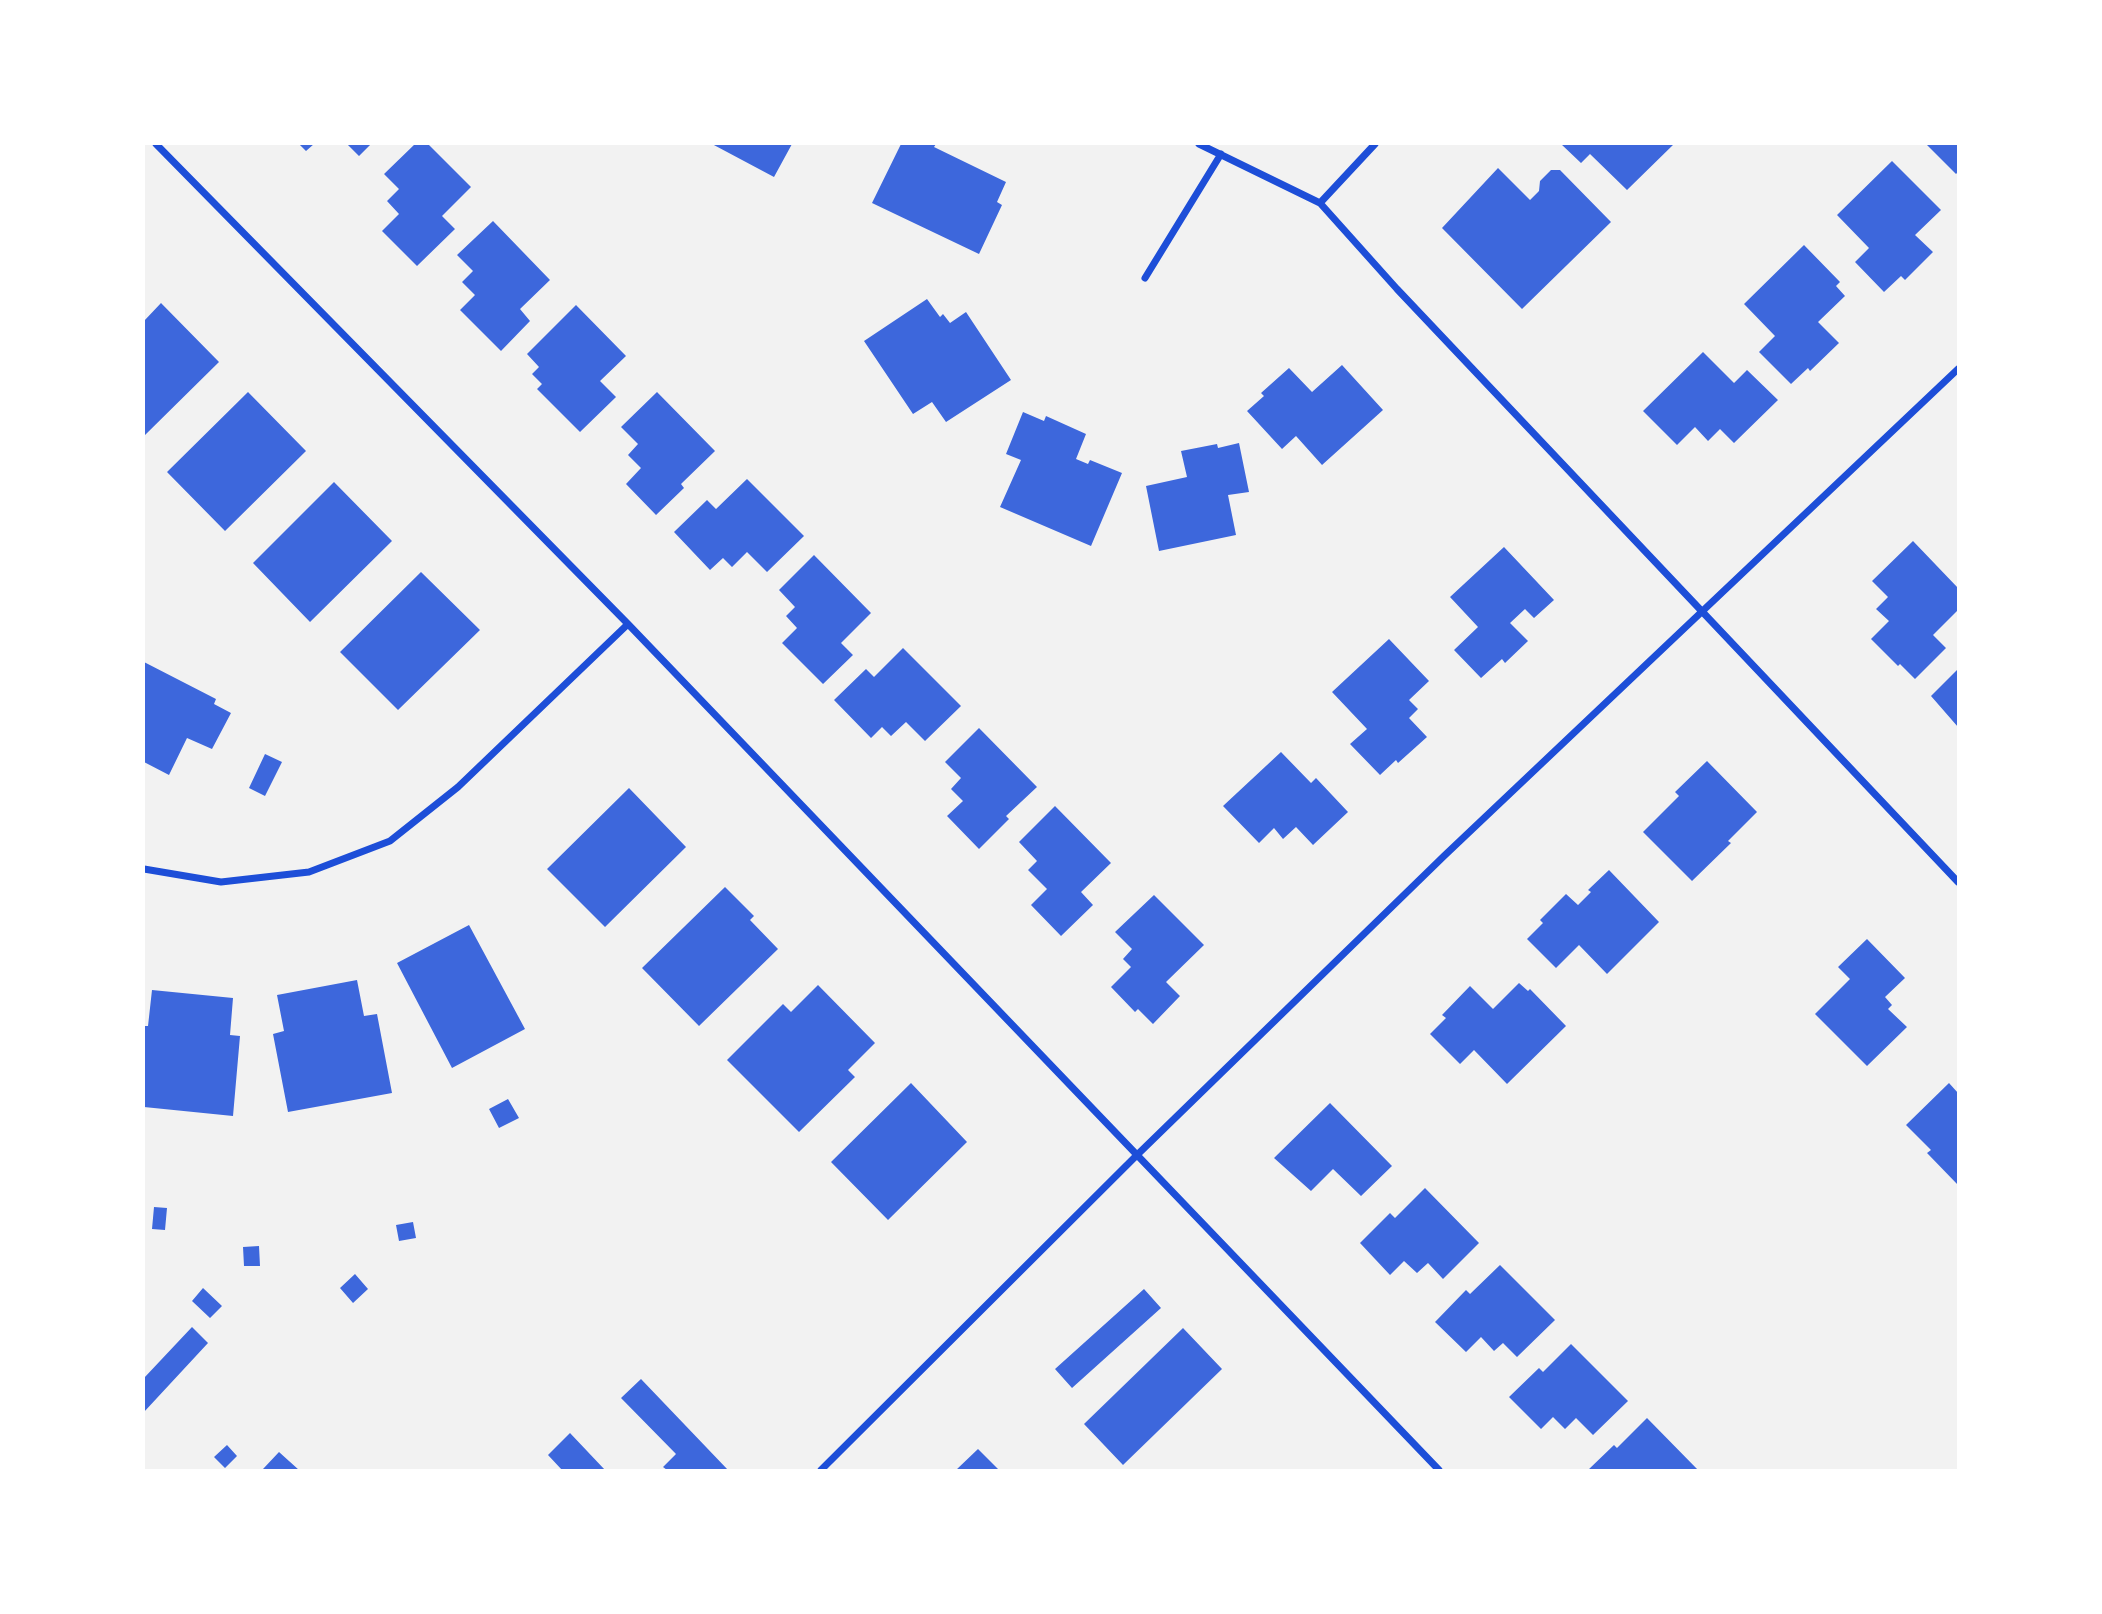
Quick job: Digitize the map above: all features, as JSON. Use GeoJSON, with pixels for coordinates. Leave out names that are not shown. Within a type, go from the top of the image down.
{"type":"FeatureCollection","features":[{"type":"Feature","properties":{"kind":"street"},"geometry":{"type":"LineString","coordinates":[[156,144],[628,624],[1439,1471]]}},
{"type":"Feature","properties":{"kind":"street"},"geometry":{"type":"LineString","coordinates":[[1199,144],[1320,203],[1397,289],[1958,882]]}},
{"type":"Feature","properties":{"kind":"street"},"geometry":{"type":"LineString","coordinates":[[1320,203],[1375,144]]}},
{"type":"Feature","properties":{"kind":"street"},"geometry":{"type":"LineString","coordinates":[[1145,278],[1221,154]]}},
{"type":"Feature","properties":{"kind":"street"},"geometry":{"type":"LineString","coordinates":[[821,1471],[1136,1156],[1444,856],[1958,369]]}},
{"type":"Feature","properties":{"kind":"street"},"geometry":{"type":"LineString","coordinates":[[144,869],[221,882],[309,872],[390,841],[458,787],[628,624]]}},
{"type":"Feature","properties":{"kind":"building"},"geometry":{"type":"Polygon","coordinates":[[[299,144],[314,144],[306,151],[299,144]]]}},
{"type":"Feature","properties":{"kind":"building"},"geometry":{"type":"Polygon","coordinates":[[[347,144],[371,144],[359,156],[347,144]]]}},
{"type":"Feature","properties":{"kind":"building"},"geometry":{"type":"Polygon","coordinates":[[[415,144],[428,144],[471,187],[442,216],[455,229],[417,266],[382,231],[399,214],[387,201],[399,189],[384,174],[415,144]]]}},
{"type":"Feature","properties":{"kind":"building"},"geometry":{"type":"Polygon","coordinates":[[[712,144],[792,144],[774,177],[712,144]]]}},
{"type":"Feature","properties":{"kind":"building"},"geometry":{"type":"Polygon","coordinates":[[[901,144],[936,144],[934,147],[1006,182],[997,202],[1002,205],[979,254],[872,203],[901,144]]]}},
{"type":"Feature","properties":{"kind":"building"},"geometry":{"type":"Polygon","coordinates":[[[1561,144],[1674,144],[1627,190],[1590,154],[1581,163],[1561,144]]]}},
{"type":"Feature","properties":{"kind":"building"},"geometry":{"type":"Polygon","coordinates":[[[1926,144],[1958,144],[1958,172],[1956,174],[1926,144]]]}},
{"type":"Feature","properties":{"kind":"building"},"geometry":{"type":"Polygon","coordinates":[[[1892,161],[1941,210],[1915,235],[1933,252],[1905,280],[1901,276],[1884,292],[1855,262],[1869,248],[1837,215],[1892,161]]]}},
{"type":"Feature","properties":{"kind":"building"},"geometry":{"type":"Polygon","coordinates":[[[1498,168],[1530,200],[1539,191],[1540,181],[1551,170],[1560,170],[1611,222],[1522,309],[1442,228],[1498,168]]]}},
{"type":"Feature","properties":{"kind":"building"},"geometry":{"type":"Polygon","coordinates":[[[493,221],[550,280],[520,309],[530,321],[501,351],[460,310],[475,295],[462,282],[473,271],[457,255],[493,221]]]}},
{"type":"Feature","properties":{"kind":"building"},"geometry":{"type":"Polygon","coordinates":[[[1804,245],[1840,282],[1836,286],[1845,296],[1818,322],[1839,343],[1810,371],[1808,368],[1791,384],[1759,352],[1775,336],[1744,304],[1804,245]]]}},
{"type":"Feature","properties":{"kind":"building"},"geometry":{"type":"Polygon","coordinates":[[[927,299],[940,317],[943,314],[950,323],[966,312],[1011,380],[946,422],[932,402],[913,414],[864,341],[927,299]]]}},
{"type":"Feature","properties":{"kind":"building"},"geometry":{"type":"Polygon","coordinates":[[[161,303],[219,362],[144,436],[144,321],[161,303]]]}},
{"type":"Feature","properties":{"kind":"building"},"geometry":{"type":"Polygon","coordinates":[[[576,305],[626,356],[600,381],[616,397],[580,432],[537,389],[542,384],[532,374],[539,367],[527,354],[576,305]]]}},
{"type":"Feature","properties":{"kind":"building"},"geometry":{"type":"Polygon","coordinates":[[[1703,352],[1734,383],[1747,370],[1778,400],[1734,443],[1720,429],[1708,441],[1695,427],[1677,445],[1643,411],[1703,352]]]}},
{"type":"Feature","properties":{"kind":"building"},"geometry":{"type":"Polygon","coordinates":[[[1342,365],[1383,410],[1322,465],[1296,436],[1282,449],[1247,411],[1264,396],[1261,393],[1289,368],[1312,392],[1342,365]]]}},
{"type":"Feature","properties":{"kind":"building"},"geometry":{"type":"Polygon","coordinates":[[[248,392],[306,451],[225,531],[167,472],[248,392]]]}},
{"type":"Feature","properties":{"kind":"building"},"geometry":{"type":"Polygon","coordinates":[[[657,392],[715,451],[681,484],[684,488],[656,515],[626,484],[641,468],[628,455],[638,444],[621,427],[657,392]]]}},
{"type":"Feature","properties":{"kind":"building"},"geometry":{"type":"Polygon","coordinates":[[[1023,412],[1044,421],[1046,416],[1086,434],[1076,459],[1088,464],[1090,460],[1122,473],[1091,546],[1000,507],[1021,460],[1006,454],[1023,412]]]}},
{"type":"Feature","properties":{"kind":"building"},"geometry":{"type":"Polygon","coordinates":[[[1239,443],[1249,492],[1228,495],[1236,535],[1159,551],[1146,486],[1187,477],[1181,451],[1239,443]]]}},
{"type":"Feature","properties":{"kind":"building"},"geometry":{"type":"Polygon","coordinates":[[[747,479],[804,536],[767,572],[747,552],[732,567],[723,558],[710,570],[674,532],[707,500],[716,509],[747,479]]]}},
{"type":"Feature","properties":{"kind":"building"},"geometry":{"type":"Polygon","coordinates":[[[334,482],[392,541],[310,622],[253,563],[334,482]]]}},
{"type":"Feature","properties":{"kind":"building"},"geometry":{"type":"Polygon","coordinates":[[[1913,541],[1958,588],[1958,610],[1933,635],[1946,648],[1915,679],[1871,639],[1889,621],[1876,609],[1888,597],[1872,581],[1913,541]]]}},
{"type":"Feature","properties":{"kind":"building"},"geometry":{"type":"Polygon","coordinates":[[[1504,547],[1554,600],[1534,618],[1525,609],[1510,623],[1528,641],[1505,663],[1502,659],[1481,678],[1454,650],[1478,627],[1450,597],[1504,547]]]}},
{"type":"Feature","properties":{"kind":"building"},"geometry":{"type":"Polygon","coordinates":[[[814,555],[871,613],[841,643],[853,655],[823,684],[782,643],[797,628],[786,616],[795,607],[779,590],[814,555]]]}},
{"type":"Feature","properties":{"kind":"building"},"geometry":{"type":"Polygon","coordinates":[[[421,572],[480,630],[398,710],[340,652],[421,572]]]}},
{"type":"Feature","properties":{"kind":"building"},"geometry":{"type":"Polygon","coordinates":[[[1389,639],[1429,681],[1409,700],[1418,709],[1409,718],[1427,737],[1380,775],[1350,744],[1367,729],[1332,692],[1389,639]]]}},
{"type":"Feature","properties":{"kind":"building"},"geometry":{"type":"Polygon","coordinates":[[[903,648],[961,706],[925,741],[906,722],[891,736],[882,727],[871,738],[834,700],[866,669],[874,677],[903,648]]]}},
{"type":"Feature","properties":{"kind":"building"},"geometry":{"type":"Polygon","coordinates":[[[144,662],[216,699],[214,704],[231,713],[212,749],[187,738],[169,775],[144,762],[144,662]]]}},
{"type":"Feature","properties":{"kind":"building"},"geometry":{"type":"Polygon","coordinates":[[[1958,669],[1958,727],[1931,696],[1958,669]]]}},
{"type":"Feature","properties":{"kind":"building"},"geometry":{"type":"Polygon","coordinates":[[[979,728],[1037,787],[1006,816],[1009,819],[979,849],[947,816],[963,801],[951,789],[961,778],[945,762],[979,728]]]}},
{"type":"Feature","properties":{"kind":"building"},"geometry":{"type":"Polygon","coordinates":[[[1281,752],[1311,783],[1316,778],[1348,812],[1313,845],[1296,827],[1283,839],[1274,828],[1259,843],[1223,806],[1281,752]]]}},
{"type":"Feature","properties":{"kind":"building"},"geometry":{"type":"Polygon","coordinates":[[[265,754],[282,762],[265,796],[249,788],[265,754]]]}},
{"type":"Feature","properties":{"kind":"building"},"geometry":{"type":"Polygon","coordinates":[[[1707,761],[1757,812],[1728,841],[1731,843],[1692,881],[1643,832],[1679,796],[1675,792],[1707,761]]]}},
{"type":"Feature","properties":{"kind":"building"},"geometry":{"type":"Polygon","coordinates":[[[629,788],[686,847],[605,927],[547,869],[629,788]]]}},
{"type":"Feature","properties":{"kind":"building"},"geometry":{"type":"Polygon","coordinates":[[[1055,806],[1111,863],[1081,892],[1093,905],[1061,936],[1031,905],[1047,889],[1028,870],[1037,861],[1019,842],[1055,806]]]}},
{"type":"Feature","properties":{"kind":"building"},"geometry":{"type":"Polygon","coordinates":[[[1609,870],[1659,922],[1607,974],[1579,945],[1556,968],[1527,939],[1543,923],[1540,920],[1566,894],[1578,905],[1591,892],[1588,890],[1609,870]]]}},
{"type":"Feature","properties":{"kind":"building"},"geometry":{"type":"Polygon","coordinates":[[[725,887],[754,916],[750,920],[778,949],[699,1026],[642,968],[725,887]]]}},
{"type":"Feature","properties":{"kind":"building"},"geometry":{"type":"Polygon","coordinates":[[[1154,895],[1204,945],[1166,982],[1180,996],[1153,1024],[1138,1009],[1135,1012],[1111,987],[1131,967],[1123,959],[1132,949],[1115,932],[1154,895]]]}},
{"type":"Feature","properties":{"kind":"building"},"geometry":{"type":"Polygon","coordinates":[[[469,925],[525,1029],[452,1068],[397,963],[469,925]]]}},
{"type":"Feature","properties":{"kind":"building"},"geometry":{"type":"Polygon","coordinates":[[[1867,939],[1905,978],[1885,997],[1892,1005],[1888,1009],[1907,1027],[1867,1066],[1815,1014],[1850,979],[1838,967],[1867,939]]]}},
{"type":"Feature","properties":{"kind":"building"},"geometry":{"type":"Polygon","coordinates":[[[357,980],[364,1016],[377,1014],[392,1093],[288,1112],[273,1034],[284,1031],[277,995],[357,980]]]}},
{"type":"Feature","properties":{"kind":"building"},"geometry":{"type":"Polygon","coordinates":[[[1519,983],[1528,991],[1530,989],[1566,1026],[1507,1084],[1474,1050],[1460,1064],[1430,1034],[1446,1018],[1442,1015],[1470,986],[1493,1009],[1519,983]]]}},
{"type":"Feature","properties":{"kind":"building"},"geometry":{"type":"Polygon","coordinates":[[[818,985],[875,1043],[848,1070],[855,1077],[799,1132],[727,1060],[783,1004],[791,1012],[818,985]]]}},
{"type":"Feature","properties":{"kind":"building"},"geometry":{"type":"Polygon","coordinates":[[[152,990],[233,998],[230,1035],[240,1036],[233,1116],[144,1107],[144,1026],[148,1026],[152,990]]]}},
{"type":"Feature","properties":{"kind":"building"},"geometry":{"type":"Polygon","coordinates":[[[911,1083],[967,1142],[888,1220],[831,1162],[911,1083]]]}},
{"type":"Feature","properties":{"kind":"building"},"geometry":{"type":"Polygon","coordinates":[[[1949,1083],[1958,1093],[1958,1185],[1927,1153],[1931,1150],[1906,1125],[1949,1083]]]}},
{"type":"Feature","properties":{"kind":"building"},"geometry":{"type":"Polygon","coordinates":[[[508,1099],[519,1118],[499,1128],[489,1109],[508,1099]]]}},
{"type":"Feature","properties":{"kind":"building"},"geometry":{"type":"Polygon","coordinates":[[[1330,1103],[1392,1166],[1361,1196],[1333,1169],[1311,1191],[1274,1158],[1330,1103]]]}},
{"type":"Feature","properties":{"kind":"building"},"geometry":{"type":"Polygon","coordinates":[[[1425,1188],[1479,1243],[1443,1279],[1428,1263],[1417,1273],[1404,1261],[1390,1275],[1360,1243],[1390,1213],[1395,1218],[1425,1188]]]}},
{"type":"Feature","properties":{"kind":"building"},"geometry":{"type":"Polygon","coordinates":[[[154,1207],[167,1208],[165,1230],[152,1229],[154,1207]]]}},
{"type":"Feature","properties":{"kind":"building"},"geometry":{"type":"Polygon","coordinates":[[[413,1222],[416,1238],[399,1241],[396,1225],[413,1222]]]}},
{"type":"Feature","properties":{"kind":"building"},"geometry":{"type":"Polygon","coordinates":[[[259,1246],[260,1266],[244,1266],[243,1247],[259,1246]]]}},
{"type":"Feature","properties":{"kind":"building"},"geometry":{"type":"Polygon","coordinates":[[[1500,1265],[1555,1320],[1517,1357],[1503,1343],[1494,1351],[1481,1337],[1466,1352],[1435,1322],[1466,1290],[1470,1294],[1500,1265]]]}},
{"type":"Feature","properties":{"kind":"building"},"geometry":{"type":"Polygon","coordinates":[[[355,1274],[368,1289],[353,1303],[340,1288],[355,1274]]]}},
{"type":"Feature","properties":{"kind":"building"},"geometry":{"type":"Polygon","coordinates":[[[203,1288],[222,1306],[210,1318],[192,1301],[203,1288]]]}},
{"type":"Feature","properties":{"kind":"building"},"geometry":{"type":"Polygon","coordinates":[[[1144,1289],[1161,1308],[1072,1388],[1055,1369],[1144,1289]]]}},
{"type":"Feature","properties":{"kind":"building"},"geometry":{"type":"Polygon","coordinates":[[[192,1327],[208,1343],[144,1412],[144,1378],[192,1327]]]}},
{"type":"Feature","properties":{"kind":"building"},"geometry":{"type":"Polygon","coordinates":[[[1183,1328],[1222,1369],[1123,1465],[1084,1424],[1183,1328]]]}},
{"type":"Feature","properties":{"kind":"building"},"geometry":{"type":"Polygon","coordinates":[[[1571,1344],[1628,1401],[1593,1435],[1576,1418],[1565,1429],[1553,1417],[1541,1429],[1509,1397],[1539,1368],[1543,1372],[1571,1344]]]}},
{"type":"Feature","properties":{"kind":"building"},"geometry":{"type":"Polygon","coordinates":[[[641,1379],[728,1470],[667,1470],[663,1467],[676,1454],[621,1398],[641,1379]]]}},
{"type":"Feature","properties":{"kind":"building"},"geometry":{"type":"Polygon","coordinates":[[[1647,1418],[1698,1470],[1588,1470],[1614,1445],[1617,1448],[1647,1418]]]}},
{"type":"Feature","properties":{"kind":"building"},"geometry":{"type":"Polygon","coordinates":[[[570,1433],[605,1470],[562,1470],[548,1455],[570,1433]]]}},
{"type":"Feature","properties":{"kind":"building"},"geometry":{"type":"Polygon","coordinates":[[[227,1445],[237,1456],[225,1468],[214,1457],[227,1445]]]}},
{"type":"Feature","properties":{"kind":"building"},"geometry":{"type":"Polygon","coordinates":[[[978,1449],[999,1470],[956,1470],[978,1449]]]}},
{"type":"Feature","properties":{"kind":"building"},"geometry":{"type":"Polygon","coordinates":[[[279,1452],[299,1470],[263,1469],[279,1452]]]}}]}
